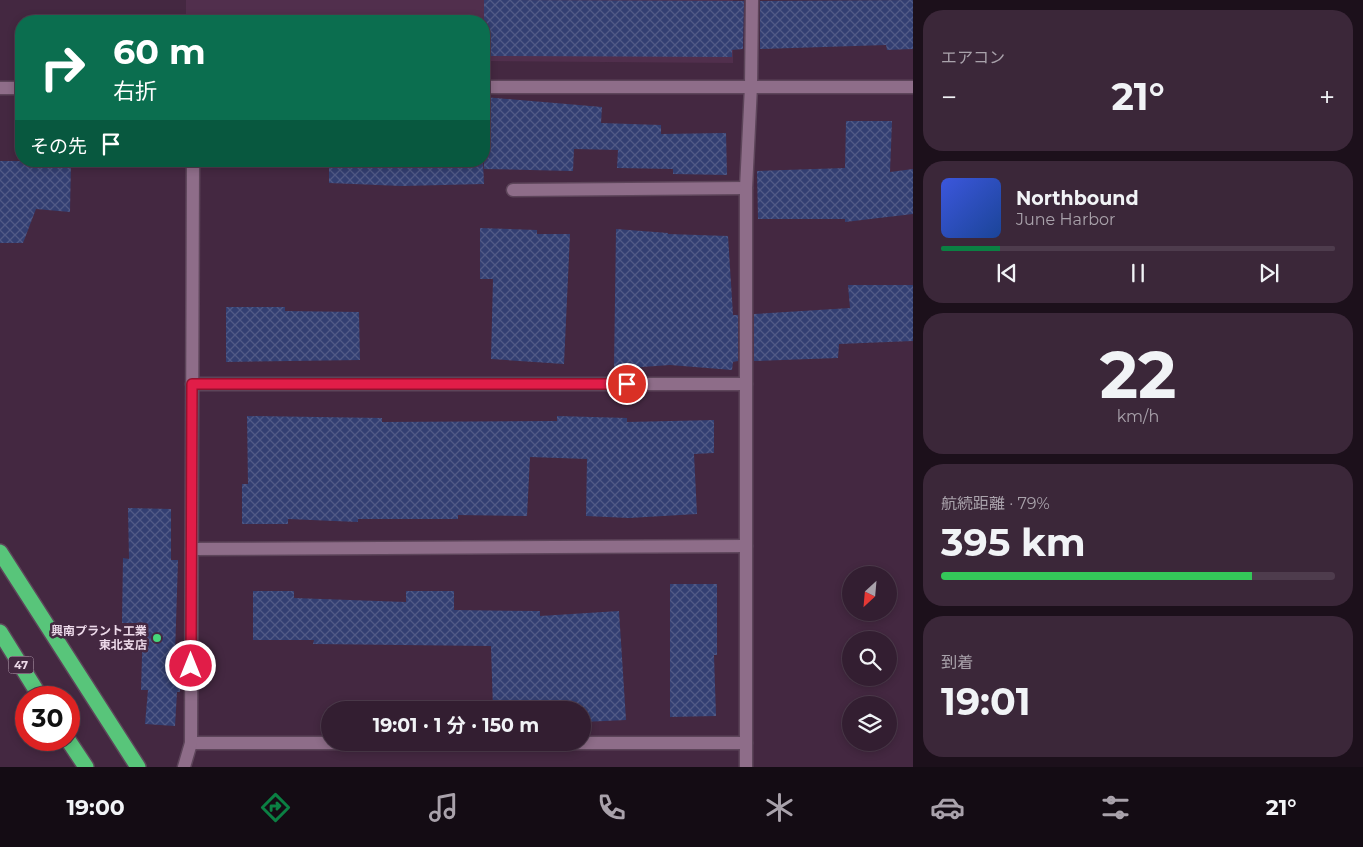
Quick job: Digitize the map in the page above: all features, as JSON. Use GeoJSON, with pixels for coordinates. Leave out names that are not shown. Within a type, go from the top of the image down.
{"type":"FeatureCollection","features":[{"type":"Feature","properties":{"kind":"highway"},"geometry":{"type":"LineString","coordinates":[[0,552],[138,767]]}},
{"type":"Feature","properties":{"kind":"highway","name":"47"},"geometry":{"type":"LineString","coordinates":[[0,632],[34,686]]}},
{"type":"Feature","properties":{"kind":"highway"},"geometry":{"type":"LineString","coordinates":[[75,751],[86,767]]}},
{"type":"Feature","properties":{"kind":"street"},"geometry":{"type":"LineString","coordinates":[[746,767],[746,188],[751,86],[752,0]]}},
{"type":"Feature","properties":{"kind":"street"},"geometry":{"type":"LineString","coordinates":[[490,87],[913,87]]}},
{"type":"Feature","properties":{"kind":"street"},"geometry":{"type":"LineString","coordinates":[[0,88],[15,88]]}},
{"type":"Feature","properties":{"kind":"street"},"geometry":{"type":"LineString","coordinates":[[184,767],[191,743],[193,167]]}},
{"type":"Feature","properties":{"kind":"street"},"geometry":{"type":"LineString","coordinates":[[513,190],[746,188]]}},
{"type":"Feature","properties":{"kind":"street"},"geometry":{"type":"LineString","coordinates":[[192,384],[746,384]]}},
{"type":"Feature","properties":{"kind":"street"},"geometry":{"type":"LineString","coordinates":[[192,549],[746,546]]}},
{"type":"Feature","properties":{"kind":"street"},"geometry":{"type":"LineString","coordinates":[[191,743],[746,743]]}},
{"type":"Feature","properties":{"kind":"shaded area"},"geometry":{"type":"Polygon","coordinates":[[[186,0],[733,0],[733,63],[490,61],[490,15],[186,15],[186,0]]]}},
{"type":"Feature","properties":{"kind":"building"},"geometry":{"type":"Polygon","coordinates":[[[484,0],[744,1],[743,49],[732,50],[732,57],[490,56],[490,15],[484,15],[484,0]]]}},
{"type":"Feature","properties":{"kind":"building"},"geometry":{"type":"Polygon","coordinates":[[[913,0],[913,49],[887,50],[886,45],[760,49],[760,1],[913,0]]]}},
{"type":"Feature","properties":{"kind":"building"},"geometry":{"type":"Polygon","coordinates":[[[490,98],[602,107],[601,123],[661,125],[661,134],[726,133],[727,175],[673,174],[673,169],[617,168],[618,150],[574,149],[573,171],[484,169],[484,167],[490,167],[490,98]]]}},
{"type":"Feature","properties":{"kind":"building"},"geometry":{"type":"Polygon","coordinates":[[[846,121],[892,121],[890,172],[913,169],[913,214],[845,222],[845,219],[758,219],[757,171],[845,168],[846,121]]]}},
{"type":"Feature","properties":{"kind":"building"},"geometry":{"type":"Polygon","coordinates":[[[0,161],[15,161],[15,167],[71,167],[70,212],[36,209],[23,243],[0,243],[0,161]]]}},
{"type":"Feature","properties":{"kind":"building"},"geometry":{"type":"Polygon","coordinates":[[[329,167],[483,167],[484,184],[402,186],[329,183],[329,167]]]}},
{"type":"Feature","properties":{"kind":"building"},"geometry":{"type":"Polygon","coordinates":[[[480,228],[537,230],[537,234],[570,234],[564,364],[491,359],[493,279],[480,279],[480,228]]]}},
{"type":"Feature","properties":{"kind":"building"},"geometry":{"type":"Polygon","coordinates":[[[616,229],[668,234],[728,236],[733,315],[738,315],[738,361],[733,362],[732,370],[670,365],[614,369],[616,229]]]}},
{"type":"Feature","properties":{"kind":"building"},"geometry":{"type":"Polygon","coordinates":[[[848,285],[913,285],[913,341],[839,344],[838,358],[754,361],[754,314],[850,308],[848,285]]]}},
{"type":"Feature","properties":{"kind":"building"},"geometry":{"type":"Polygon","coordinates":[[[226,307],[285,307],[285,311],[359,312],[360,360],[226,362],[226,307]]]}},
{"type":"Feature","properties":{"kind":"building"},"geometry":{"type":"Polygon","coordinates":[[[247,416],[382,418],[382,422],[557,421],[557,416],[627,418],[627,422],[714,420],[714,453],[694,454],[697,514],[629,518],[586,516],[587,459],[530,457],[527,516],[458,515],[458,519],[358,519],[358,522],[288,519],[288,524],[242,524],[242,484],[248,484],[247,416]]]}},
{"type":"Feature","properties":{"kind":"building"},"geometry":{"type":"Polygon","coordinates":[[[128,508],[171,509],[171,560],[178,560],[175,654],[182,655],[180,692],[177,692],[175,726],[145,724],[148,690],[141,690],[143,623],[122,623],[123,558],[129,559],[128,508]]]}},
{"type":"Feature","properties":{"kind":"building"},"geometry":{"type":"Polygon","coordinates":[[[670,584],[717,584],[717,655],[714,655],[716,716],[670,717],[670,584]]]}},
{"type":"Feature","properties":{"kind":"building"},"geometry":{"type":"Polygon","coordinates":[[[253,591],[294,591],[294,598],[406,602],[406,591],[454,591],[454,610],[540,611],[540,616],[619,611],[626,720],[591,722],[591,701],[493,701],[491,646],[313,644],[314,640],[253,640],[253,591]]]}},
{"type":"Feature","properties":{"kind":"place","name":"興南プラント工業 東北支店"},"geometry":{"type":"Point","coordinates":[157,638]}},
{"type":"Feature","properties":{"kind":"route"},"geometry":{"type":"LineString","coordinates":[[191,666],[192,384],[627,384]]}}]}
